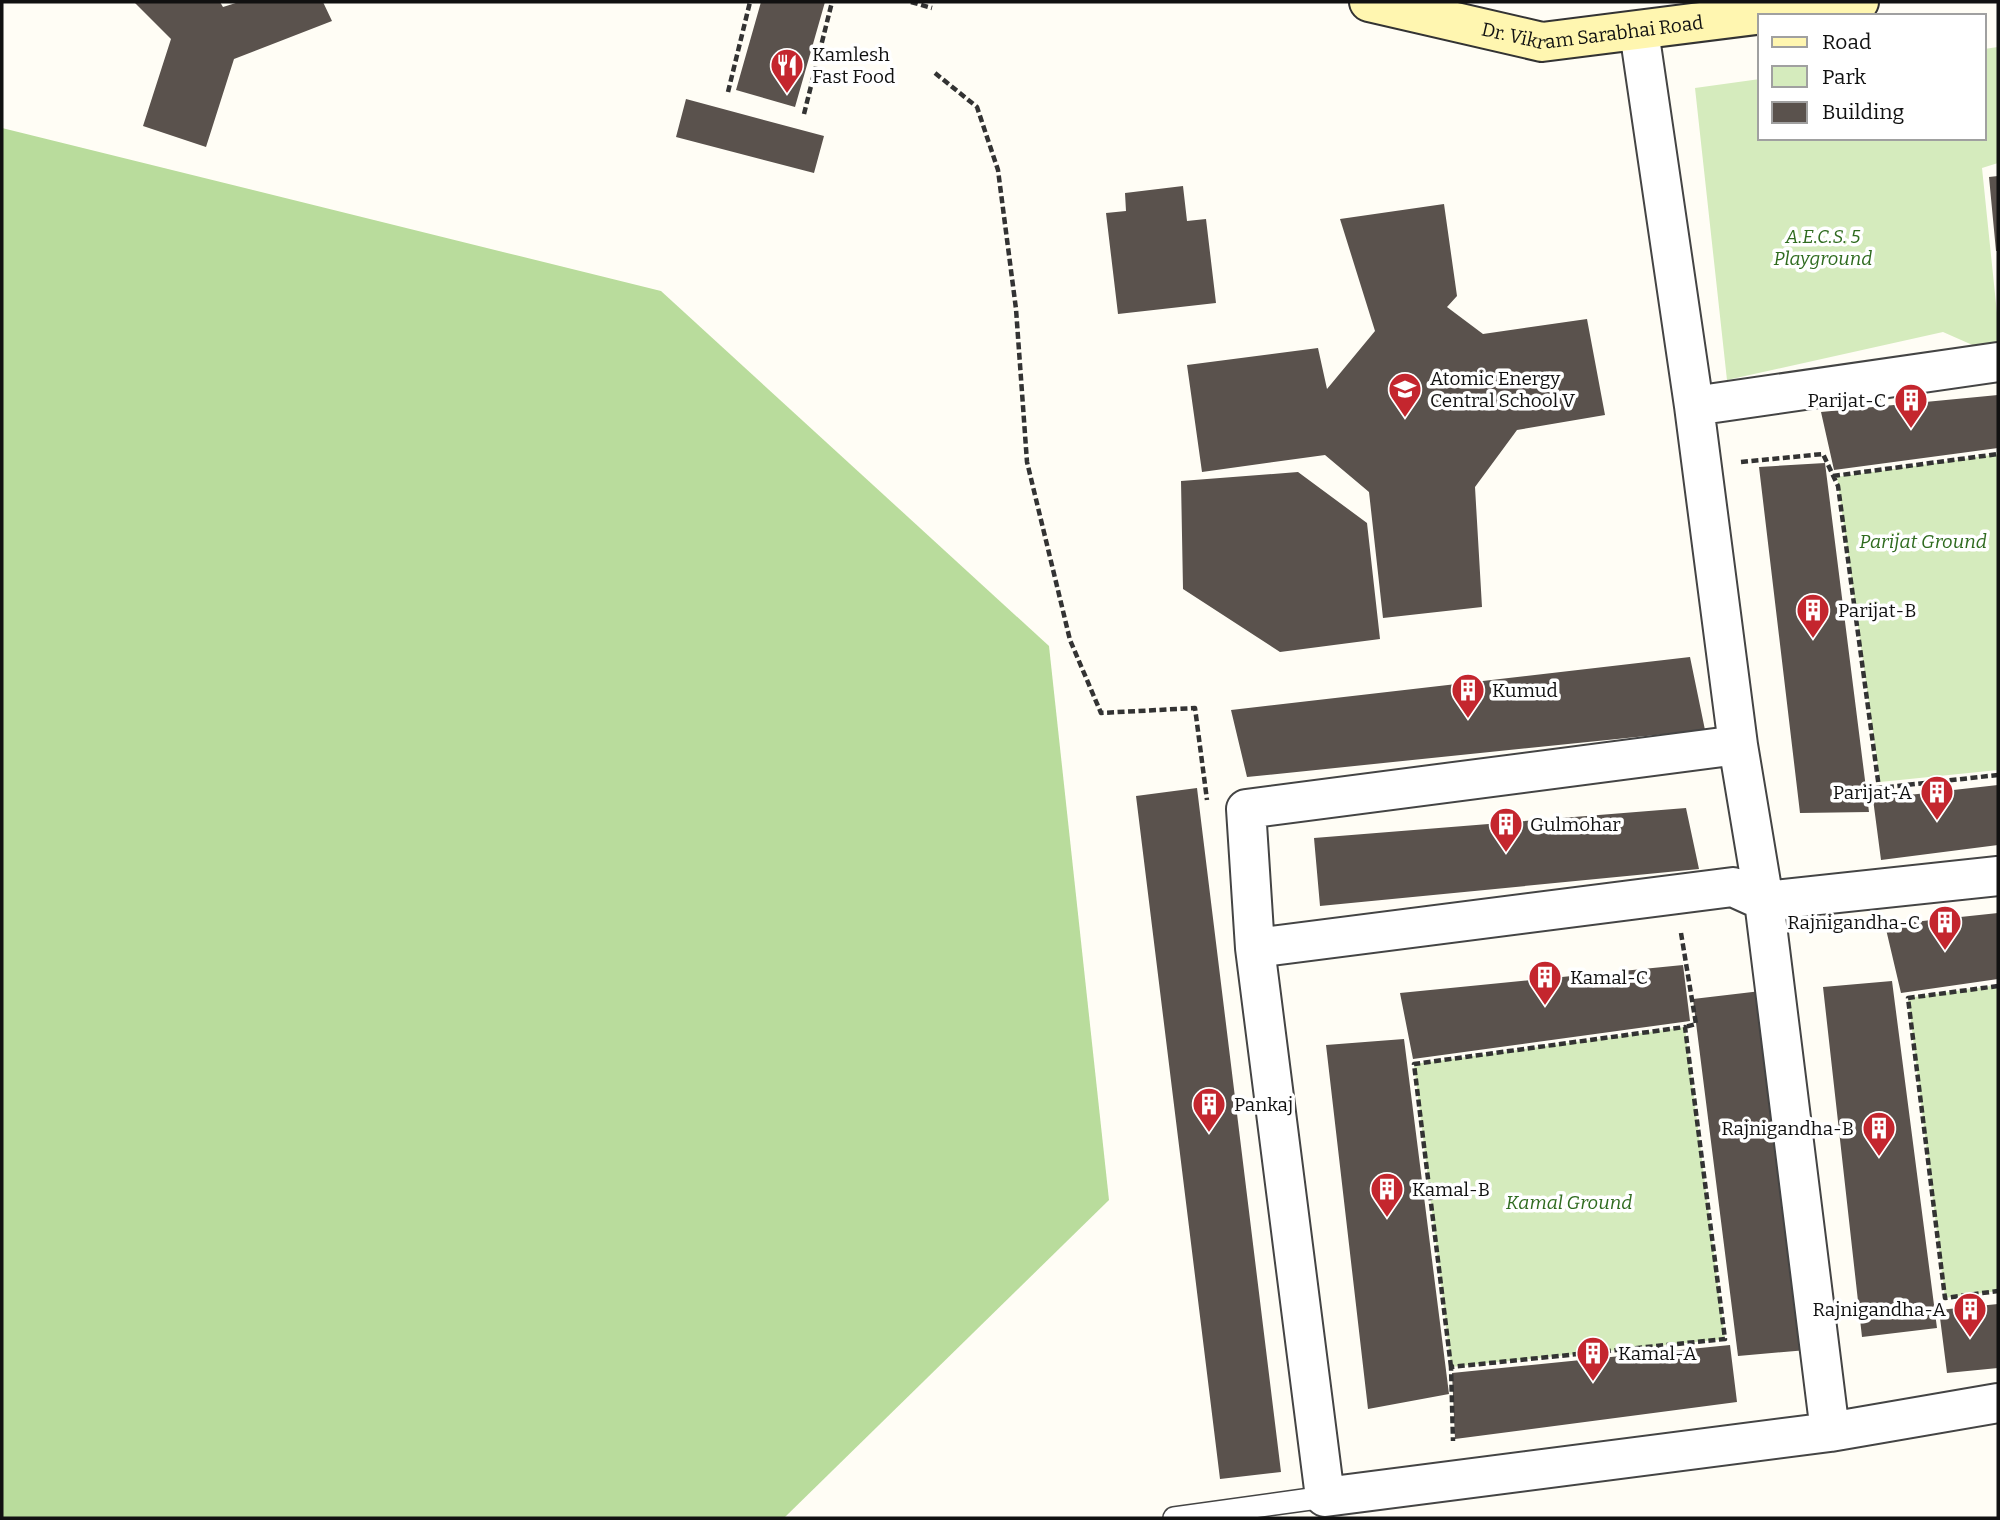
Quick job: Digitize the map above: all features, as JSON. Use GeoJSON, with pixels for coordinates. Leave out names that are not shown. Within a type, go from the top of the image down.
{"type":"FeatureCollection","features":[{"type":"Feature","properties":{"kind":"street","name":"Dr. Vikram Sarabhai Road"},"geometry":{"type":"LineString","coordinates":[[1368,2],[1542,42],[1657,20],[1859,2]]}},
{"type":"Feature","properties":{"kind":"street"},"geometry":{"type":"LineString","coordinates":[[1657,20],[1701,465],[1738,745],[1764,901],[1830,1432]]}},
{"type":"Feature","properties":{"kind":"street"},"geometry":{"type":"LineString","coordinates":[[1694,406],[1998,362]]}},
{"type":"Feature","properties":{"kind":"street"},"geometry":{"type":"LineString","coordinates":[[1738,745],[1246,809],[1255,948],[1325,1497],[1830,1432],[1998,1403]]}},
{"type":"Feature","properties":{"kind":"street"},"geometry":{"type":"LineString","coordinates":[[1255,948],[1733,887],[1764,901],[1998,876]]}},
{"type":"Feature","properties":{"kind":"lane"},"geometry":{"type":"LineString","coordinates":[[1174,1518],[1325,1497]]}},
{"type":"Feature","properties":{"kind":"path"},"geometry":{"type":"LineString","coordinates":[[727,92],[750,2]]}},
{"type":"Feature","properties":{"kind":"path"},"geometry":{"type":"LineString","coordinates":[[804,114],[832,2]]}},
{"type":"Feature","properties":{"kind":"path"},"geometry":{"type":"LineString","coordinates":[[911,2],[932,8]]}},
{"type":"Feature","properties":{"kind":"path"},"geometry":{"type":"LineString","coordinates":[[934,73],[977,107],[998,170],[1016,309],[1027,462],[1070,640],[1101,713]]}},
{"type":"Feature","properties":{"kind":"path"},"geometry":{"type":"LineString","coordinates":[[1701,465],[1823,454],[1838,486],[1879,788],[1998,775]]}},
{"type":"Feature","properties":{"kind":"path"},"geometry":{"type":"LineString","coordinates":[[1833,476],[1998,454]]}},
{"type":"Feature","properties":{"kind":"path"},"geometry":{"type":"LineString","coordinates":[[1454,1480],[1451,1367],[1413,1064],[1696,1024],[1674,894]]}},
{"type":"Feature","properties":{"kind":"path"},"geometry":{"type":"LineString","coordinates":[[1998,986],[1908,998],[1945,1298],[1998,1291]]}},
{"type":"Feature","properties":{"kind":"path"},"geometry":{"type":"LineString","coordinates":[[1451,1367],[1725,1339],[1685,1027]]}},
{"type":"Feature","properties":{"kind":"green space","name":"A.E.C.S. 5 Playground"},"geometry":{"type":"Polygon","coordinates":[[[1998,47],[1998,163],[1982,168],[1998,346],[1977,347],[1943,332],[1727,380],[1695,88],[1758,79],[1758,140],[1986,140],[1986,49],[1998,47]]]}},
{"type":"Feature","properties":{"kind":"green space"},"geometry":{"type":"Polygon","coordinates":[[[2,128],[661,291],[1049,646],[1109,1200],[784,1518],[2,1518],[2,128]]]}},
{"type":"Feature","properties":{"kind":"green space","name":"Parijat Ground"},"geometry":{"type":"Polygon","coordinates":[[[1998,454],[1998,770],[1880,782],[1837,477],[1998,454]]]}},
{"type":"Feature","properties":{"kind":"green space"},"geometry":{"type":"Polygon","coordinates":[[[1998,985],[1998,1291],[1945,1298],[1908,998],[1998,985]]]}},
{"type":"Feature","properties":{"kind":"green space","name":"Kamal Ground"},"geometry":{"type":"Polygon","coordinates":[[[1685,1027],[1725,1339],[1451,1367],[1414,1064],[1685,1027]]]}},
{"type":"Feature","properties":{"kind":"building"},"geometry":{"type":"Polygon","coordinates":[[[134,2],[220,2],[223,7],[239,2],[323,2],[332,21],[234,59],[206,147],[143,126],[171,39],[134,2]]]}},
{"type":"Feature","properties":{"kind":"building"},"geometry":{"type":"Polygon","coordinates":[[[761,2],[825,2],[795,107],[736,90],[761,2]]]}},
{"type":"Feature","properties":{"kind":"building"},"geometry":{"type":"Polygon","coordinates":[[[686,99],[824,136],[814,173],[676,137],[686,99]]]}},
{"type":"Feature","properties":{"kind":"building"},"geometry":{"type":"Polygon","coordinates":[[[1998,176],[1998,251],[1996,251],[1989,177],[1998,176]]]}},
{"type":"Feature","properties":{"kind":"building"},"geometry":{"type":"Polygon","coordinates":[[[1183,186],[1187,221],[1206,219],[1216,303],[1118,314],[1106,213],[1126,211],[1125,193],[1183,186]]]}},
{"type":"Feature","properties":{"kind":"building"},"geometry":{"type":"Polygon","coordinates":[[[1444,204],[1457,296],[1447,307],[1483,334],[1587,319],[1605,415],[1517,430],[1475,487],[1482,607],[1383,618],[1369,492],[1325,455],[1202,472],[1187,365],[1318,348],[1327,389],[1375,331],[1340,219],[1444,204]]]}},
{"type":"Feature","properties":{"kind":"building","name":"Parijat-C"},"geometry":{"type":"Polygon","coordinates":[[[1998,395],[1998,448],[1834,470],[1821,412],[1998,395]]]}},
{"type":"Feature","properties":{"kind":"building","name":"Parijat-B"},"geometry":{"type":"Polygon","coordinates":[[[1825,463],[1869,812],[1800,813],[1759,467],[1825,463]]]}},
{"type":"Feature","properties":{"kind":"building"},"geometry":{"type":"Polygon","coordinates":[[[1298,472],[1367,523],[1380,639],[1280,652],[1183,589],[1181,481],[1298,472]]]}},
{"type":"Feature","properties":{"kind":"building","name":"Kumud"},"geometry":{"type":"Polygon","coordinates":[[[1690,657],[1705,730],[1247,777],[1231,710],[1690,657]]]}},
{"type":"Feature","properties":{"kind":"building","name":"Parijat-A"},"geometry":{"type":"Polygon","coordinates":[[[1998,785],[1998,845],[1881,860],[1873,799],[1998,785]]]}},
{"type":"Feature","properties":{"kind":"building","name":"Pankaj"},"geometry":{"type":"Polygon","coordinates":[[[1197,788],[1281,1472],[1220,1479],[1136,796],[1197,788]]]}},
{"type":"Feature","properties":{"kind":"building","name":"Gulmohar"},"geometry":{"type":"Polygon","coordinates":[[[1686,808],[1699,869],[1320,906],[1314,838],[1686,808]]]}},
{"type":"Feature","properties":{"kind":"building","name":"Rajnigandha-C"},"geometry":{"type":"Polygon","coordinates":[[[1998,913],[1998,979],[1901,993],[1885,925],[1998,913]]]}},
{"type":"Feature","properties":{"kind":"building","name":"Kamal-C"},"geometry":{"type":"Polygon","coordinates":[[[1683,965],[1690,1021],[1413,1059],[1400,993],[1683,965]]]}},
{"type":"Feature","properties":{"kind":"building","name":"Rajnigandha-B"},"geometry":{"type":"Polygon","coordinates":[[[1892,981],[1937,1328],[1862,1337],[1823,987],[1892,981]]]}},
{"type":"Feature","properties":{"kind":"building"},"geometry":{"type":"Polygon","coordinates":[[[1761,991],[1807,1350],[1738,1356],[1693,999],[1761,991]]]}},
{"type":"Feature","properties":{"kind":"building","name":"Kamal-B"},"geometry":{"type":"Polygon","coordinates":[[[1404,1039],[1449,1394],[1368,1409],[1326,1045],[1404,1039]]]}},
{"type":"Feature","properties":{"kind":"building","name":"Rajnigandha-A"},"geometry":{"type":"Polygon","coordinates":[[[1998,1304],[1998,1368],[1947,1373],[1939,1310],[1998,1304]]]}},
{"type":"Feature","properties":{"kind":"building","name":"Kamal-A"},"geometry":{"type":"Polygon","coordinates":[[[1730,1345],[1737,1402],[1455,1439],[1452,1373],[1730,1345]]]}},
{"type":"Feature","properties":{"kind":"place","name":"Kamlesh Fast Food"},"geometry":{"type":"Point","coordinates":[787,95]}},
{"type":"Feature","properties":{"kind":"place","name":"Atomic Energy Central School V"},"geometry":{"type":"Point","coordinates":[1405,419]}},
{"type":"Feature","properties":{"kind":"place","name":"Parijat-C"},"geometry":{"type":"Point","coordinates":[1911,430]}},
{"type":"Feature","properties":{"kind":"place","name":"Parijat-B"},"geometry":{"type":"Point","coordinates":[1813,640]}},
{"type":"Feature","properties":{"kind":"place","name":"Kumud"},"geometry":{"type":"Point","coordinates":[1468,720]}},
{"type":"Feature","properties":{"kind":"place","name":"Parijat-A"},"geometry":{"type":"Point","coordinates":[1937,822]}},
{"type":"Feature","properties":{"kind":"place","name":"Gulmohar"},"geometry":{"type":"Point","coordinates":[1506,854]}},
{"type":"Feature","properties":{"kind":"place","name":"Rajnigandha-C"},"geometry":{"type":"Point","coordinates":[1945,952]}},
{"type":"Feature","properties":{"kind":"place","name":"Kamal-C"},"geometry":{"type":"Point","coordinates":[1545,1007]}},
{"type":"Feature","properties":{"kind":"place","name":"Pankaj"},"geometry":{"type":"Point","coordinates":[1209,1134]}},
{"type":"Feature","properties":{"kind":"place","name":"Rajnigandha-B"},"geometry":{"type":"Point","coordinates":[1879,1158]}},
{"type":"Feature","properties":{"kind":"place","name":"Kamal-B"},"geometry":{"type":"Point","coordinates":[1387,1219]}},
{"type":"Feature","properties":{"kind":"place","name":"Rajnigandha-A"},"geometry":{"type":"Point","coordinates":[1970,1339]}},
{"type":"Feature","properties":{"kind":"place","name":"Kamal-A"},"geometry":{"type":"Point","coordinates":[1593,1383]}}]}
